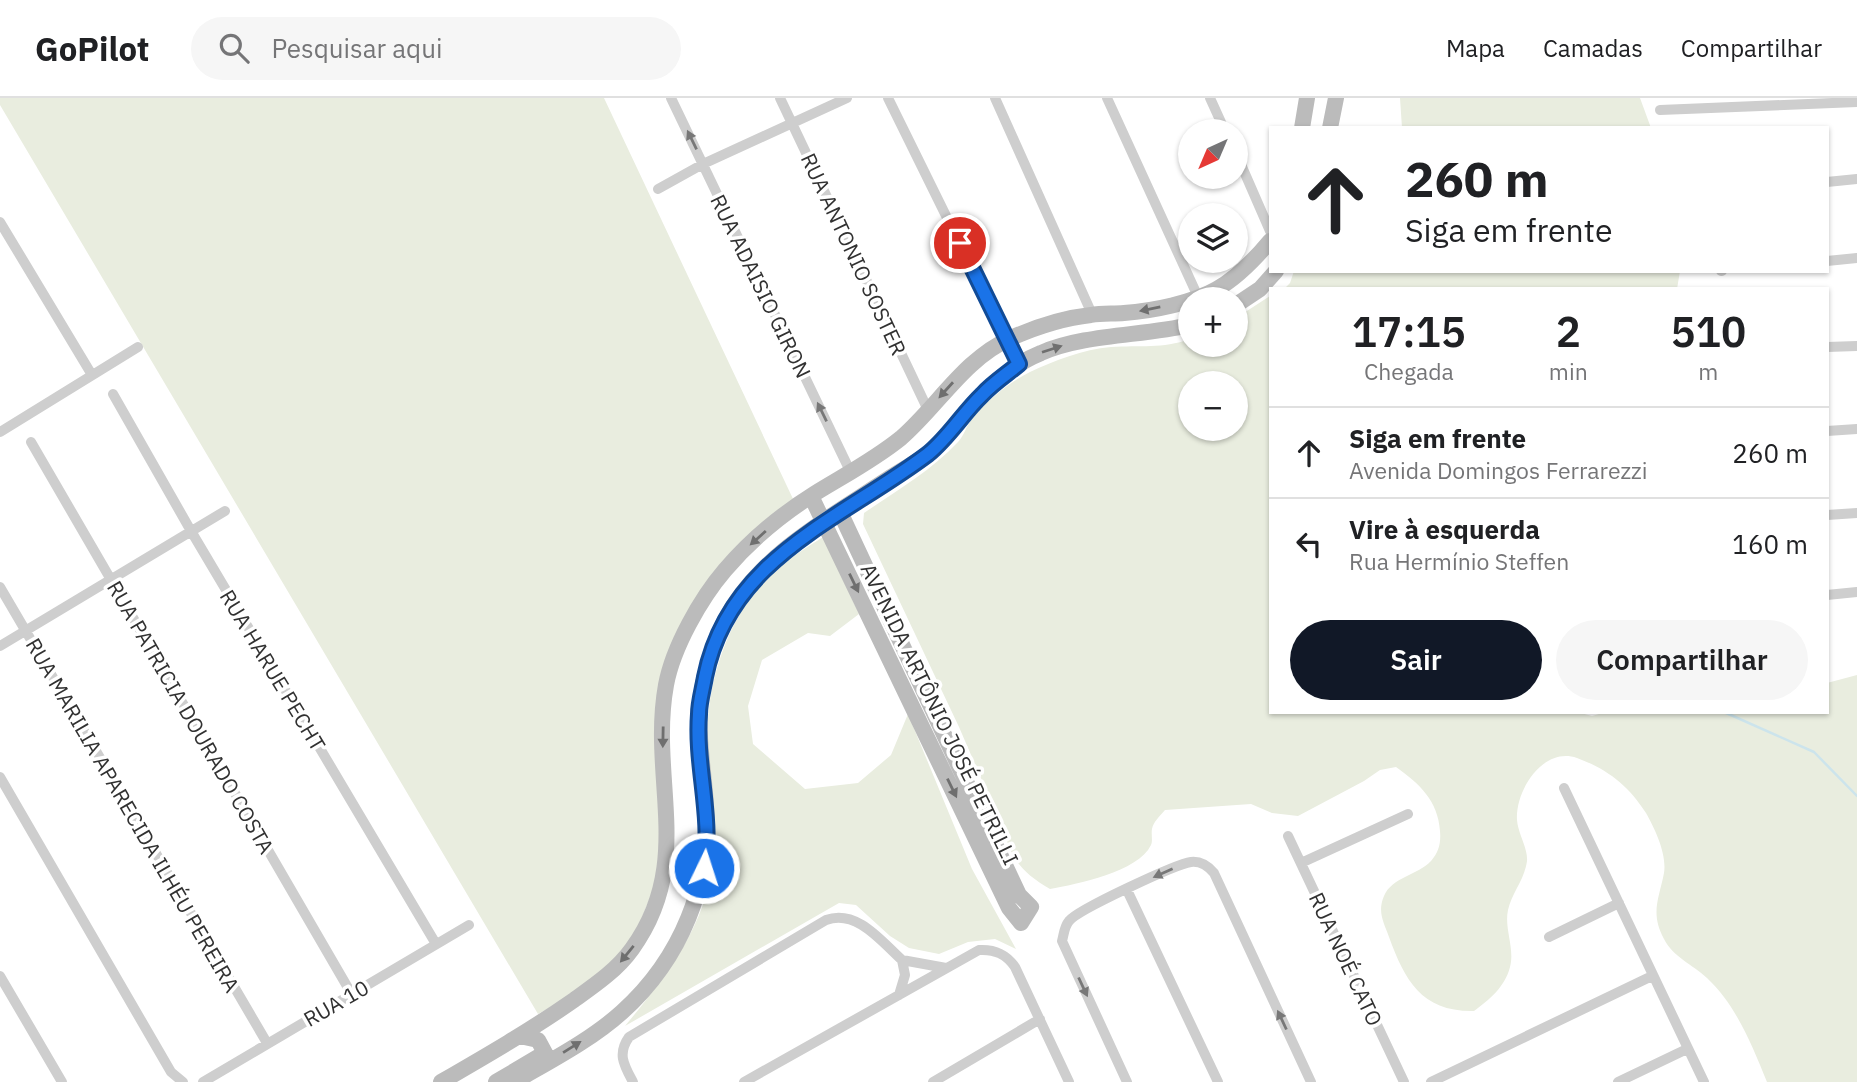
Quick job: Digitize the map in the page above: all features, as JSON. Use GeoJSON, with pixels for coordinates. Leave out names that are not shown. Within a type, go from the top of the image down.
{"type":"FeatureCollection","features":[{"type":"Feature","properties":{"kind":"main road"},"geometry":{"type":"LineString","coordinates":[[1302,126],[1307,98]]}},
{"type":"Feature","properties":{"kind":"main road"},"geometry":{"type":"LineString","coordinates":[[1331,126],[1336,98]]}},
{"type":"Feature","properties":{"kind":"main road"},"geometry":{"type":"LineString","coordinates":[[1220,287],[1238,274],[1269,243]]}},
{"type":"Feature","properties":{"kind":"main road"},"geometry":{"type":"LineString","coordinates":[[1248,297],[1274,273]]}},
{"type":"Feature","properties":{"kind":"main road"},"geometry":{"type":"LineString","coordinates":[[441,1082],[577,998],[616,968],[632,950],[646,927],[657,905],[666,860],[668,810],[663,776],[663,732],[667,683],[681,641],[700,605],[724,571],[759,536],[811,496],[851,473],[901,438],[959,376],[984,354],[1007,339],[1049,323],[1092,314],[1150,310],[1178,303]]}},
{"type":"Feature","properties":{"kind":"main road"},"geometry":{"type":"LineString","coordinates":[[495,1082],[597,1031],[622,1012],[658,971],[684,929],[701,882],[706,853],[706,806],[699,751],[699,713],[706,673],[723,624],[747,588],[777,557],[825,521],[929,453],[953,430],[981,395],[1019,364],[1058,346],[1178,327]]}},
{"type":"Feature","properties":{"kind":"main road"},"geometry":{"type":"LineString","coordinates":[[844,510],[851,473]]}},
{"type":"Feature","properties":{"kind":"main road","name":"AVENIDA ARTÔNIO JOSÉ PETRILLI"},"geometry":{"type":"LineString","coordinates":[[811,496],[1009,908],[1021,923],[1031,907],[1018,894],[844,510]]}},
{"type":"Feature","properties":{"kind":"main road"},"geometry":{"type":"LineString","coordinates":[[520,1035],[538,1040],[548,1056]]}},
{"type":"Feature","properties":{"kind":"main road"},"geometry":{"type":"LineString","coordinates":[[514,1082],[548,1056]]}},
{"type":"Feature","properties":{"kind":"street","name":"RUA ADAISIO GIRON"},"geometry":{"type":"LineString","coordinates":[[671,98],[851,473]]}},
{"type":"Feature","properties":{"kind":"street","name":"RUA ANTONIO SOSTER"},"geometry":{"type":"LineString","coordinates":[[780,98],[928,410]]}},
{"type":"Feature","properties":{"kind":"street"},"geometry":{"type":"LineString","coordinates":[[659,189],[703,164],[847,98]]}},
{"type":"Feature","properties":{"kind":"street"},"geometry":{"type":"LineString","coordinates":[[888,98],[1019,364]]}},
{"type":"Feature","properties":{"kind":"street"},"geometry":{"type":"LineString","coordinates":[[995,98],[1092,314]]}},
{"type":"Feature","properties":{"kind":"street"},"geometry":{"type":"LineString","coordinates":[[1107,98],[1194,287]]}},
{"type":"Feature","properties":{"kind":"street"},"geometry":{"type":"LineString","coordinates":[[1210,98],[1220,119]]}},
{"type":"Feature","properties":{"kind":"street"},"geometry":{"type":"LineString","coordinates":[[1660,110],[1857,102]]}},
{"type":"Feature","properties":{"kind":"street"},"geometry":{"type":"LineString","coordinates":[[1829,182],[1857,179]]}},
{"type":"Feature","properties":{"kind":"street"},"geometry":{"type":"LineString","coordinates":[[1248,181],[1269,229]]}},
{"type":"Feature","properties":{"kind":"street"},"geometry":{"type":"LineString","coordinates":[[0,222],[92,375]]}},
{"type":"Feature","properties":{"kind":"street"},"geometry":{"type":"LineString","coordinates":[[1829,261],[1857,258]]}},
{"type":"Feature","properties":{"kind":"street"},"geometry":{"type":"LineString","coordinates":[[1829,347],[1857,346]]}},
{"type":"Feature","properties":{"kind":"street"},"geometry":{"type":"LineString","coordinates":[[0,432],[138,347]]}},
{"type":"Feature","properties":{"kind":"street","name":"RUA HARUE PECHT"},"geometry":{"type":"LineString","coordinates":[[113,394],[191,531],[436,944]]}},
{"type":"Feature","properties":{"kind":"street"},"geometry":{"type":"LineString","coordinates":[[1829,431],[1857,429]]}},
{"type":"Feature","properties":{"kind":"street","name":"RUA PATRICIA DOURADO COSTA"},"geometry":{"type":"LineString","coordinates":[[31,442],[351,993]]}},
{"type":"Feature","properties":{"kind":"street"},"geometry":{"type":"LineString","coordinates":[[0,646],[225,512]]}},
{"type":"Feature","properties":{"kind":"street"},"geometry":{"type":"LineString","coordinates":[[1829,515],[1857,513]]}},
{"type":"Feature","properties":{"kind":"street","name":"RUA MARILIA APARECIDA ILHÉU PEREIRA"},"geometry":{"type":"LineString","coordinates":[[0,587],[267,1043]]}},
{"type":"Feature","properties":{"kind":"street"},"geometry":{"type":"LineString","coordinates":[[1829,595],[1857,592]]}},
{"type":"Feature","properties":{"kind":"street"},"geometry":{"type":"LineString","coordinates":[[0,777],[172,1077],[183,1082]]}},
{"type":"Feature","properties":{"kind":"street"},"geometry":{"type":"LineString","coordinates":[[1564,788],[1704,1082]]}},
{"type":"Feature","properties":{"kind":"street"},"geometry":{"type":"LineString","coordinates":[[1301,863],[1408,814]]}},
{"type":"Feature","properties":{"kind":"street","name":"RUA NOÉ CATO"},"geometry":{"type":"LineString","coordinates":[[1288,836],[1404,1082]]}},
{"type":"Feature","properties":{"kind":"street"},"geometry":{"type":"LineString","coordinates":[[1127,1082],[1062,941],[1066,924],[1074,916],[1185,863],[1201,864],[1214,873],[1311,1082]]}},
{"type":"Feature","properties":{"kind":"street"},"geometry":{"type":"LineString","coordinates":[[1127,890],[1218,1082]]}},
{"type":"Feature","properties":{"kind":"street"},"geometry":{"type":"LineString","coordinates":[[1549,937],[1619,903]]}},
{"type":"Feature","properties":{"kind":"street"},"geometry":{"type":"LineString","coordinates":[[633,1082],[622,1060],[624,1046],[629,1037],[826,920],[838,917],[856,920],[902,960],[946,968]]}},
{"type":"Feature","properties":{"kind":"street","name":"RUA 10"},"geometry":{"type":"LineString","coordinates":[[204,1082],[469,925]]}},
{"type":"Feature","properties":{"kind":"street"},"geometry":{"type":"LineString","coordinates":[[744,1082],[979,950],[992,950],[1003,954],[1016,967],[1069,1082]]}},
{"type":"Feature","properties":{"kind":"street"},"geometry":{"type":"LineString","coordinates":[[899,995],[905,975],[902,960]]}},
{"type":"Feature","properties":{"kind":"street"},"geometry":{"type":"LineString","coordinates":[[0,976],[62,1082]]}},
{"type":"Feature","properties":{"kind":"street"},"geometry":{"type":"LineString","coordinates":[[1432,1082],[1653,976]]}},
{"type":"Feature","properties":{"kind":"street"},"geometry":{"type":"LineString","coordinates":[[933,1082],[1040,1019]]}},
{"type":"Feature","properties":{"kind":"street"},"geometry":{"type":"LineString","coordinates":[[1618,1082],[1687,1049]]}},
{"type":"Feature","properties":{"kind":"shaded area"},"geometry":{"type":"Polygon","coordinates":[[[0,98],[604,98],[794,501],[675,637],[660,814],[658,878],[634,937],[610,966],[579,991],[538,1014],[0,105],[0,98]]]}},
{"type":"Feature","properties":{"kind":"shaded area"},"geometry":{"type":"Polygon","coordinates":[[[1400,98],[1640,98],[1650,126],[1402,126],[1400,98]]]}},
{"type":"Feature","properties":{"kind":"shaded area"},"geometry":{"type":"Polygon","coordinates":[[[1293,273],[1680,273],[1677,287],[1286,287],[1293,273]]]}},
{"type":"Feature","properties":{"kind":"shaded area"},"geometry":{"type":"Polygon","coordinates":[[[1269,297],[1269,714],[1829,714],[1829,682],[1857,675],[1857,1082],[1767,1082],[1749,1040],[1726,1000],[1707,978],[1672,951],[1664,939],[1657,921],[1657,906],[1664,873],[1664,858],[1646,813],[1616,779],[1577,758],[1565,756],[1543,765],[1526,784],[1521,796],[1517,820],[1527,861],[1508,910],[1510,967],[1491,998],[1474,1011],[1441,1006],[1418,991],[1402,967],[1383,922],[1381,907],[1388,890],[1399,880],[1426,866],[1438,851],[1440,839],[1439,820],[1432,802],[1413,780],[1396,767],[1380,770],[1298,816],[1272,813],[1251,804],[1165,810],[1154,824],[1152,843],[1144,854],[1134,863],[1090,880],[1050,889],[1021,867],[1008,844],[959,727],[863,524],[864,513],[948,452],[984,406],[1022,376],[1090,350],[1178,342],[1178,357],[1248,357],[1248,310],[1269,297]]]}},
{"type":"Feature","properties":{"kind":"shaded area"},"geometry":{"type":"Polygon","coordinates":[[[823,537],[859,614],[830,636],[808,633],[762,660],[748,706],[753,744],[805,789],[858,783],[891,755],[908,714],[972,869],[1016,949],[995,939],[968,942],[939,954],[909,948],[890,936],[856,905],[839,903],[625,1026],[653,991],[689,937],[711,876],[715,842],[708,721],[716,672],[724,647],[747,602],[762,583],[784,563],[823,537]]]}},
{"type":"Feature","properties":{"kind":"waterway"},"geometry":{"type":"LineString","coordinates":[[1728,714],[1814,752],[1857,796]]}},
{"type":"Feature","properties":{"kind":"route"},"geometry":{"type":"LineString","coordinates":[[704,868],[706,806],[699,751],[699,713],[706,673],[723,624],[747,588],[777,557],[805,535],[929,453],[953,430],[981,395],[1019,364],[960,243]]}}]}
